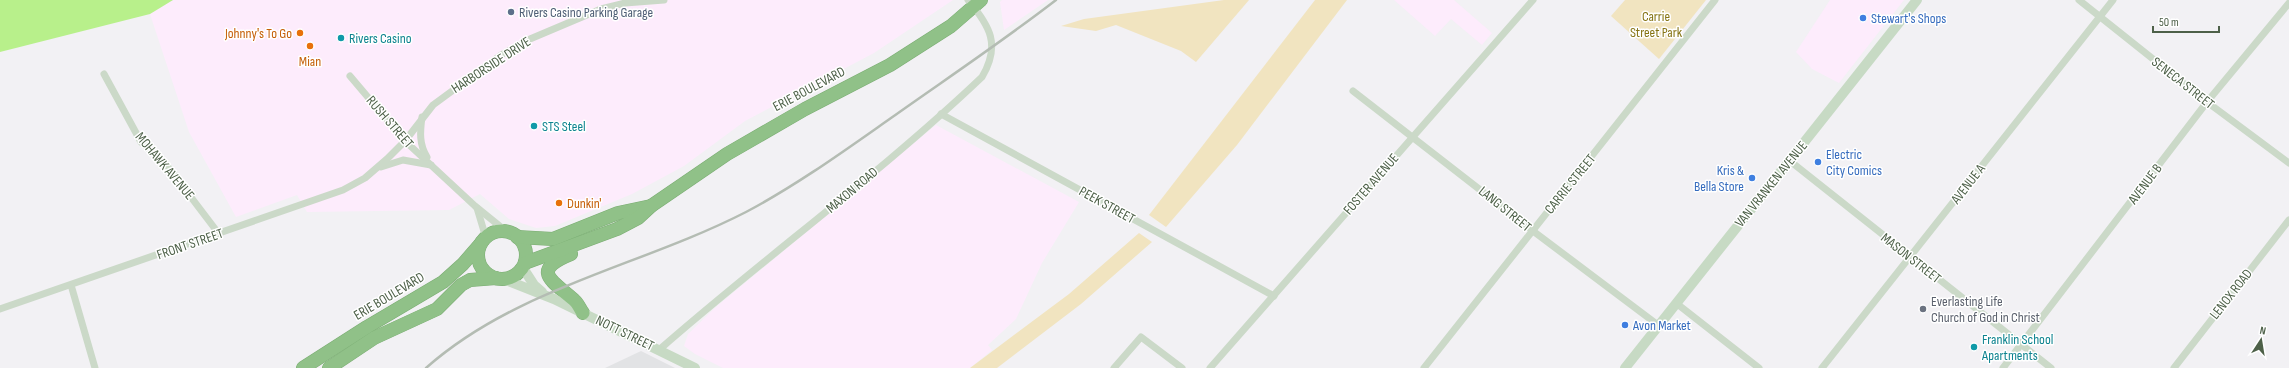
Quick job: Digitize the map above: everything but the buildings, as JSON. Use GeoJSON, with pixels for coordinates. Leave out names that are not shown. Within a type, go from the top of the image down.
{"type":"FeatureCollection","features":[{"type":"Feature","properties":{"kind":"highway","name":"ERIE BOULEVARD"},"geometry":{"type":"LineString","coordinates":[[524,265],[582,241],[617,229],[638,218],[651,206],[755,137],[890,65],[951,26],[974,2]]}},
{"type":"Feature","properties":{"kind":"highway","name":"ERIE BOULEVARD"},"geometry":{"type":"LineString","coordinates":[[512,234],[553,239],[618,213],[651,206]]}},
{"type":"Feature","properties":{"kind":"highway"},"geometry":{"type":"LineString","coordinates":[[493,233],[512,234],[525,249],[524,265],[516,274],[500,278],[485,272],[479,260],[478,254],[484,240],[493,233]]}},
{"type":"Feature","properties":{"kind":"highway","name":"ERIE BOULEVARD"},"geometry":{"type":"LineString","coordinates":[[303,368],[367,326],[443,282],[463,264],[484,240]]}},
{"type":"Feature","properties":{"kind":"highway"},"geometry":{"type":"LineString","coordinates":[[582,241],[578,251],[555,260],[550,268],[548,276],[551,282],[575,301],[582,313]]}},
{"type":"Feature","properties":{"kind":"highway","name":"ERIE BOULEVARD"},"geometry":{"type":"LineString","coordinates":[[328,368],[374,338],[437,309],[461,285],[470,280],[500,278]]}},
{"type":"Feature","properties":{"kind":"street","name":"HARBORSIDE DRIVE"},"geometry":{"type":"LineString","coordinates":[[405,141],[422,117],[433,105],[468,78],[530,39],[601,9],[625,3],[664,0]]}},
{"type":"Feature","properties":{"kind":"street","name":"FOSTER AVENUE"},"geometry":{"type":"LineString","coordinates":[[1210,368],[1533,0]]}},
{"type":"Feature","properties":{"kind":"street","name":"CARRIE STREET"},"geometry":{"type":"LineString","coordinates":[[1424,368],[1715,0]]}},
{"type":"Feature","properties":{"kind":"street","name":"VAN VRANKEN AVENUE"},"geometry":{"type":"LineString","coordinates":[[1625,368],[1917,0]]}},
{"type":"Feature","properties":{"kind":"street","name":"SENECA STREET"},"geometry":{"type":"LineString","coordinates":[[2079,0],[2208,102],[2289,163]]}},
{"type":"Feature","properties":{"kind":"street","name":"AVENUE A"},"geometry":{"type":"LineString","coordinates":[[1822,368],[2113,0]]}},
{"type":"Feature","properties":{"kind":"street","name":"MAXON ROAD"},"geometry":{"type":"LineString","coordinates":[[659,350],[719,298],[849,193],[982,77],[991,62],[992,38],[985,21],[974,2]]}},
{"type":"Feature","properties":{"kind":"street","name":"AVENUE B"},"geometry":{"type":"LineString","coordinates":[[2003,368],[2208,102],[2289,3]]}},
{"type":"Feature","properties":{"kind":"street","name":"MOHAWK AVENUE"},"geometry":{"type":"LineString","coordinates":[[104,74],[141,142],[165,163],[219,234]]}},
{"type":"Feature","properties":{"kind":"street","name":"RUSH STREET"},"geometry":{"type":"LineString","coordinates":[[350,76],[405,141],[477,208],[512,234]]}},
{"type":"Feature","properties":{"kind":"street","name":"LANG STREET"},"geometry":{"type":"LineString","coordinates":[[1354,91],[1533,231],[1658,325]]}},
{"type":"Feature","properties":{"kind":"street","name":"PEEK STREET"},"geometry":{"type":"LineString","coordinates":[[941,114],[1274,296]]}},
{"type":"Feature","properties":{"kind":"street","name":"RUSH STREET"},"geometry":{"type":"LineString","coordinates":[[422,117],[420,135],[422,149],[431,165]]}},
{"type":"Feature","properties":{"kind":"street","name":"FRONT STREET"},"geometry":{"type":"LineString","coordinates":[[0,309],[343,190],[365,178],[405,141]]}},
{"type":"Feature","properties":{"kind":"street","name":"FRONT STREET"},"geometry":{"type":"LineString","coordinates":[[376,169],[403,160],[431,165]]}},
{"type":"Feature","properties":{"kind":"street","name":"MASON STREET"},"geometry":{"type":"LineString","coordinates":[[1790,161],[1910,258],[2051,368]]}},
{"type":"Feature","properties":{"kind":"street"},"geometry":{"type":"LineString","coordinates":[[477,208],[484,240]]}},
{"type":"Feature","properties":{"kind":"street","name":"LENOX ROAD"},"geometry":{"type":"LineString","coordinates":[[2174,368],[2289,220]]}},
{"type":"Feature","properties":{"kind":"street","name":"NOTT STREET"},"geometry":{"type":"LineString","coordinates":[[524,265],[539,290],[582,313],[695,368]]}},
{"type":"Feature","properties":{"kind":"street","name":"NOTT STREET"},"geometry":{"type":"LineString","coordinates":[[500,278],[554,299]]}},
{"type":"Feature","properties":{"kind":"street"},"geometry":{"type":"LineString","coordinates":[[71,284],[96,368]]}},
{"type":"Feature","properties":{"kind":"street"},"geometry":{"type":"LineString","coordinates":[[1676,303],[1759,368]]}},
{"type":"Feature","properties":{"kind":"street"},"geometry":{"type":"LineString","coordinates":[[1114,368],[1141,338],[1182,368]]}},
{"type":"Feature","properties":{"kind":"shaded area"},"geometry":{"type":"Polygon","coordinates":[[[0,0],[173,0],[150,14],[0,52],[0,0]]]}},
{"type":"Feature","properties":{"kind":"shaded area"},"geometry":{"type":"Polygon","coordinates":[[[173,0],[953,0],[874,53],[745,121],[684,166],[632,194],[555,226],[536,228],[509,219],[480,194],[449,210],[307,212],[297,195],[236,217],[189,132],[150,14],[173,0]]]}},
{"type":"Feature","properties":{"kind":"shaded area"},"geometry":{"type":"Polygon","coordinates":[[[1002,0],[1048,0],[1004,30],[1000,2],[1002,0]]]}},
{"type":"Feature","properties":{"kind":"shaded area"},"geometry":{"type":"Polygon","coordinates":[[[1394,0],[1454,0],[1492,33],[1482,45],[1451,19],[1435,36],[1394,0]]]}},
{"type":"Feature","properties":{"kind":"shaded area"},"geometry":{"type":"Polygon","coordinates":[[[1830,0],[1904,0],[1839,83],[1812,69],[1796,52],[1830,0]]]}},
{"type":"Feature","properties":{"kind":"shaded area"},"geometry":{"type":"Polygon","coordinates":[[[936,125],[1079,202],[1042,263],[1016,319],[988,345],[992,350],[970,368],[723,368],[695,354],[684,346],[688,334],[716,307],[936,125]]]}},
{"type":"Feature","properties":{"kind":"shaded area"},"geometry":{"type":"Polygon","coordinates":[[[641,351],[675,368],[605,368],[641,351]]]}},
{"type":"Feature","properties":{"kind":"green space"},"geometry":{"type":"Polygon","coordinates":[[[1224,0],[1249,0],[1196,62],[1181,51],[1116,25],[1096,31],[1061,26],[1084,19],[1224,0]]]}},
{"type":"Feature","properties":{"kind":"green space"},"geometry":{"type":"Polygon","coordinates":[[[1315,0],[1347,0],[1237,145],[1166,227],[1149,215],[1315,0]]]}},
{"type":"Feature","properties":{"kind":"green space","name":"Carrie Street Park"},"geometry":{"type":"Polygon","coordinates":[[[1625,0],[1706,0],[1659,59],[1611,16],[1625,0]]]}},
{"type":"Feature","properties":{"kind":"green space"},"geometry":{"type":"Polygon","coordinates":[[[1139,233],[1152,242],[1081,304],[997,368],[970,368],[1069,294],[1139,233]]]}},
{"type":"Feature","properties":{"kind":"railway"},"geometry":{"type":"LineString","coordinates":[[426,368],[461,341],[499,317],[580,280],[706,231],[765,202],[838,155],[995,45],[1056,0]]}},
{"type":"Feature","properties":{"kind":"place","name":"Rivers Casino Parking Garage"},"geometry":{"type":"Point","coordinates":[511,12]}},
{"type":"Feature","properties":{"kind":"place","name":"Stewart's Shops"},"geometry":{"type":"Point","coordinates":[1863,18]}},
{"type":"Feature","properties":{"kind":"place","name":"Johnny's To Go"},"geometry":{"type":"Point","coordinates":[300,33]}},
{"type":"Feature","properties":{"kind":"place","name":"Rivers Casino"},"geometry":{"type":"Point","coordinates":[341,38]}},
{"type":"Feature","properties":{"kind":"place","name":"Mian"},"geometry":{"type":"Point","coordinates":[310,46]}},
{"type":"Feature","properties":{"kind":"place","name":"STS Steel"},"geometry":{"type":"Point","coordinates":[534,126]}},
{"type":"Feature","properties":{"kind":"place","name":"Electric City Comics"},"geometry":{"type":"Point","coordinates":[1818,162]}},
{"type":"Feature","properties":{"kind":"place","name":"Kris & Bella Store"},"geometry":{"type":"Point","coordinates":[1752,178]}},
{"type":"Feature","properties":{"kind":"place","name":"Dunkin'"},"geometry":{"type":"Point","coordinates":[559,203]}},
{"type":"Feature","properties":{"kind":"place","name":"Everlasting Life Church of God in Christ"},"geometry":{"type":"Point","coordinates":[1923,309]}},
{"type":"Feature","properties":{"kind":"place","name":"Avon Market"},"geometry":{"type":"Point","coordinates":[1625,325]}},
{"type":"Feature","properties":{"kind":"place","name":"Franklin School Apartments"},"geometry":{"type":"Point","coordinates":[1974,347]}}]}
